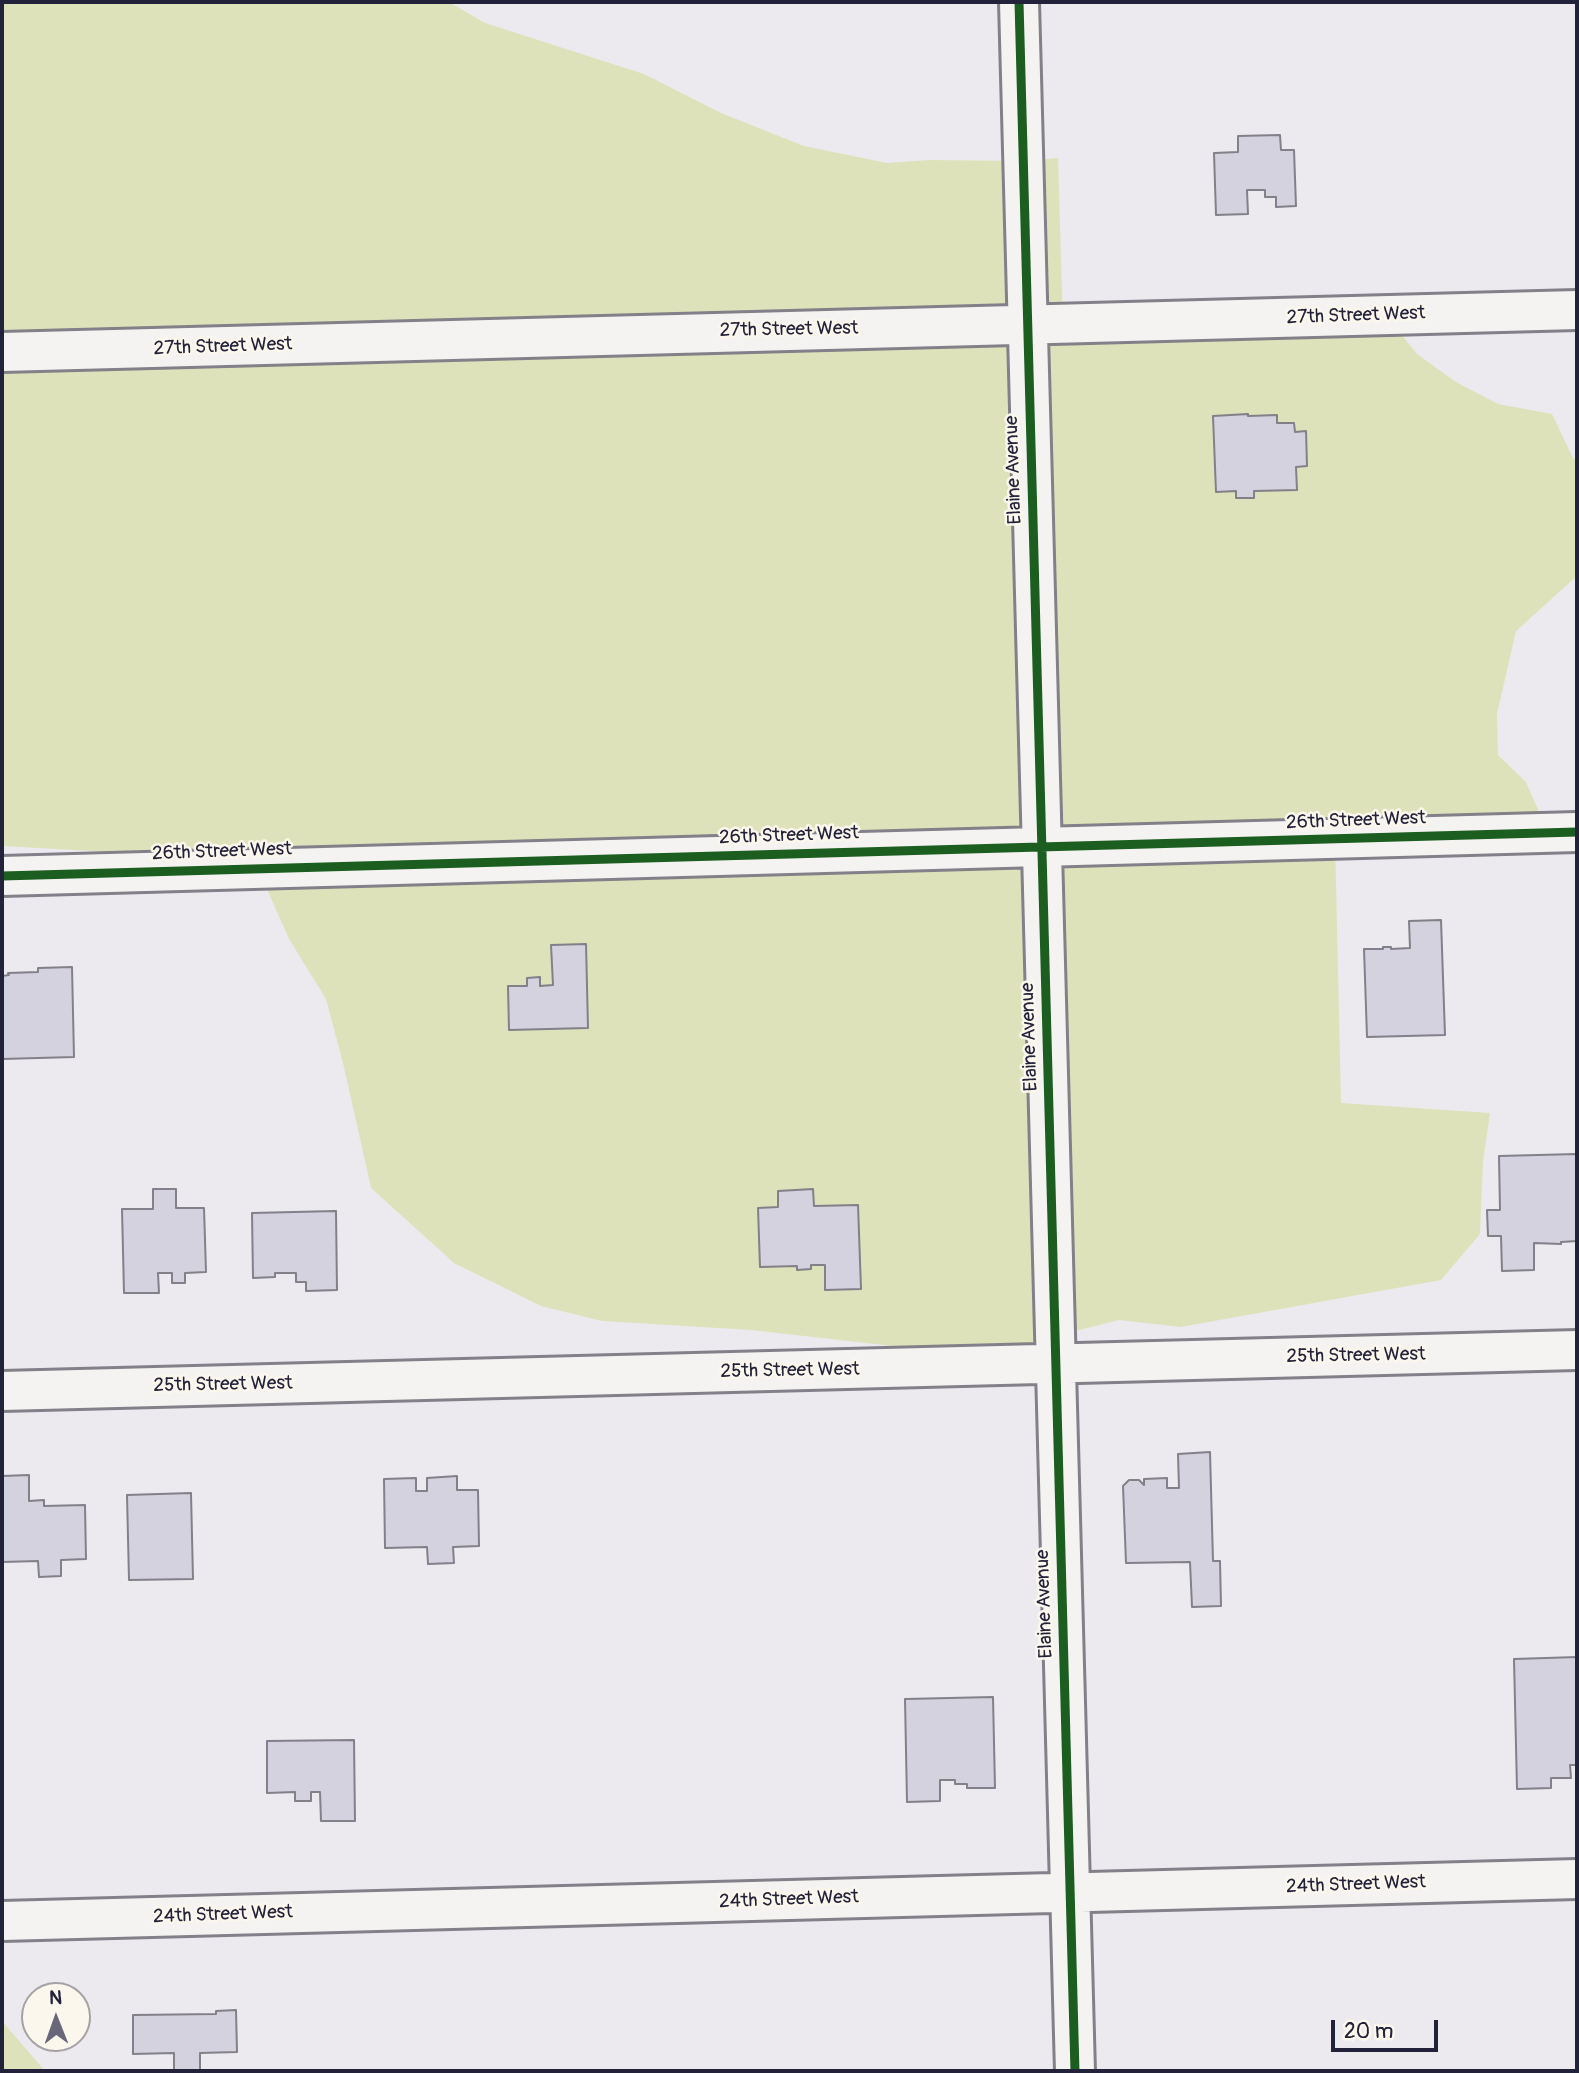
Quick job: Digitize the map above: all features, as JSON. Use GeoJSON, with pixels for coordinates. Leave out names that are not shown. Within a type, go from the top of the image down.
{"type":"FeatureCollection","features":[{"type":"Feature","properties":{"kind":"street","name":"Elaine Avenue"},"geometry":{"type":"LineString","coordinates":[[1019,2],[1075,2071]]}},
{"type":"Feature","properties":{"kind":"street","name":"27th Street West"},"geometry":{"type":"LineString","coordinates":[[2,352],[1577,310]]}},
{"type":"Feature","properties":{"kind":"street","name":"26th Street West"},"geometry":{"type":"LineString","coordinates":[[2,876],[1577,832]]}},
{"type":"Feature","properties":{"kind":"street","name":"25th Street West"},"geometry":{"type":"LineString","coordinates":[[2,1391],[1577,1350]]}},
{"type":"Feature","properties":{"kind":"street","name":"24th Street West"},"geometry":{"type":"LineString","coordinates":[[2,1921],[1577,1879]]}},
{"type":"Feature","properties":{"kind":"green space"},"geometry":{"type":"Polygon","coordinates":[[[2,2],[449,2],[485,23],[644,74],[721,113],[804,146],[887,163],[1058,158],[1063,326],[1388,318],[1417,354],[1456,382],[1498,404],[1552,414],[1573,458],[1577,460],[1577,576],[1516,631],[1497,714],[1498,755],[1526,782],[1546,828],[1335,838],[1341,1103],[1490,1113],[1483,1162],[1480,1234],[1441,1280],[1181,1327],[1119,1320],[1028,1343],[893,1346],[751,1330],[602,1321],[541,1306],[454,1263],[371,1188],[326,999],[289,939],[254,860],[2,846],[2,2]]]}},
{"type":"Feature","properties":{"kind":"green space"},"geometry":{"type":"Polygon","coordinates":[[[2,2021],[21,2043],[21,2052],[29,2052],[45,2071],[2,2071],[2,2021]]]}},
{"type":"Feature","properties":{"kind":"building"},"geometry":{"type":"Polygon","coordinates":[[[1280,135],[1281,150],[1294,150],[1296,206],[1276,207],[1276,197],[1265,197],[1265,190],[1247,190],[1248,214],[1216,215],[1214,153],[1238,152],[1238,136],[1280,135]]]}},
{"type":"Feature","properties":{"kind":"building"},"geometry":{"type":"Polygon","coordinates":[[[1277,415],[1277,423],[1294,423],[1295,432],[1306,431],[1307,466],[1296,467],[1297,490],[1254,491],[1254,498],[1236,498],[1236,491],[1216,492],[1213,416],[1277,415]]]}},
{"type":"Feature","properties":{"kind":"building"},"geometry":{"type":"Polygon","coordinates":[[[1441,920],[1445,1035],[1367,1037],[1364,949],[1410,948],[1409,921],[1441,920]]]}},
{"type":"Feature","properties":{"kind":"building"},"geometry":{"type":"Polygon","coordinates":[[[586,944],[588,1028],[509,1030],[508,986],[527,986],[527,978],[540,977],[540,986],[553,985],[551,945],[586,944]]]}},
{"type":"Feature","properties":{"kind":"building"},"geometry":{"type":"Polygon","coordinates":[[[72,967],[74,1057],[2,1059],[2,976],[9,975],[8,973],[38,972],[38,968],[72,967]]]}},
{"type":"Feature","properties":{"kind":"building"},"geometry":{"type":"Polygon","coordinates":[[[1577,1154],[1577,1241],[1561,1244],[1534,1243],[1534,1270],[1502,1271],[1501,1236],[1488,1236],[1487,1210],[1500,1210],[1499,1156],[1577,1154]]]}},
{"type":"Feature","properties":{"kind":"building"},"geometry":{"type":"Polygon","coordinates":[[[153,1189],[176,1189],[176,1208],[204,1208],[206,1272],[185,1273],[185,1283],[172,1283],[172,1273],[158,1273],[159,1293],[124,1293],[122,1209],[153,1209],[153,1189]]]}},
{"type":"Feature","properties":{"kind":"building"},"geometry":{"type":"Polygon","coordinates":[[[813,1189],[814,1206],[858,1205],[861,1289],[825,1290],[825,1265],[811,1265],[811,1269],[797,1270],[797,1266],[760,1267],[758,1208],[778,1207],[778,1191],[813,1189]]]}},
{"type":"Feature","properties":{"kind":"building"},"geometry":{"type":"Polygon","coordinates":[[[336,1211],[337,1290],[306,1291],[306,1282],[296,1282],[296,1273],[275,1273],[275,1277],[253,1278],[252,1213],[336,1211]]]}},
{"type":"Feature","properties":{"kind":"building"},"geometry":{"type":"Polygon","coordinates":[[[1210,1452],[1213,1561],[1220,1561],[1221,1606],[1192,1607],[1190,1562],[1126,1563],[1123,1486],[1129,1480],[1139,1480],[1144,1485],[1144,1479],[1167,1478],[1167,1488],[1179,1488],[1178,1454],[1210,1452]]]}},
{"type":"Feature","properties":{"kind":"building"},"geometry":{"type":"Polygon","coordinates":[[[29,1475],[29,1501],[44,1500],[44,1506],[85,1505],[86,1559],[61,1560],[61,1576],[39,1577],[38,1561],[2,1562],[2,1476],[29,1475]]]}},
{"type":"Feature","properties":{"kind":"building"},"geometry":{"type":"Polygon","coordinates":[[[457,1476],[457,1490],[478,1490],[479,1546],[453,1547],[454,1563],[428,1564],[427,1547],[385,1548],[384,1479],[416,1478],[416,1491],[427,1491],[427,1478],[457,1476]]]}},
{"type":"Feature","properties":{"kind":"building"},"geometry":{"type":"Polygon","coordinates":[[[191,1493],[193,1579],[129,1580],[127,1495],[191,1493]]]}},
{"type":"Feature","properties":{"kind":"building"},"geometry":{"type":"Polygon","coordinates":[[[1577,1657],[1577,1765],[1570,1765],[1571,1778],[1551,1778],[1551,1788],[1517,1789],[1514,1659],[1577,1657]]]}},
{"type":"Feature","properties":{"kind":"building"},"geometry":{"type":"Polygon","coordinates":[[[993,1697],[995,1788],[967,1788],[967,1784],[955,1784],[955,1780],[940,1780],[940,1801],[907,1802],[905,1699],[993,1697]]]}},
{"type":"Feature","properties":{"kind":"building"},"geometry":{"type":"Polygon","coordinates":[[[354,1740],[355,1821],[321,1821],[320,1792],[311,1792],[311,1801],[295,1801],[295,1792],[267,1793],[267,1741],[354,1740]]]}},
{"type":"Feature","properties":{"kind":"building"},"geometry":{"type":"Polygon","coordinates":[[[236,2010],[237,2052],[200,2053],[200,2071],[174,2071],[174,2053],[133,2054],[133,2015],[216,2014],[216,2011],[236,2010]]]}},
{"type":"Feature","properties":{"kind":"cycle path"},"geometry":{"type":"LineString","coordinates":[[1019,2],[1075,2071]]}},
{"type":"Feature","properties":{"kind":"cycle path"},"geometry":{"type":"LineString","coordinates":[[2,876],[1577,832]]}}]}
